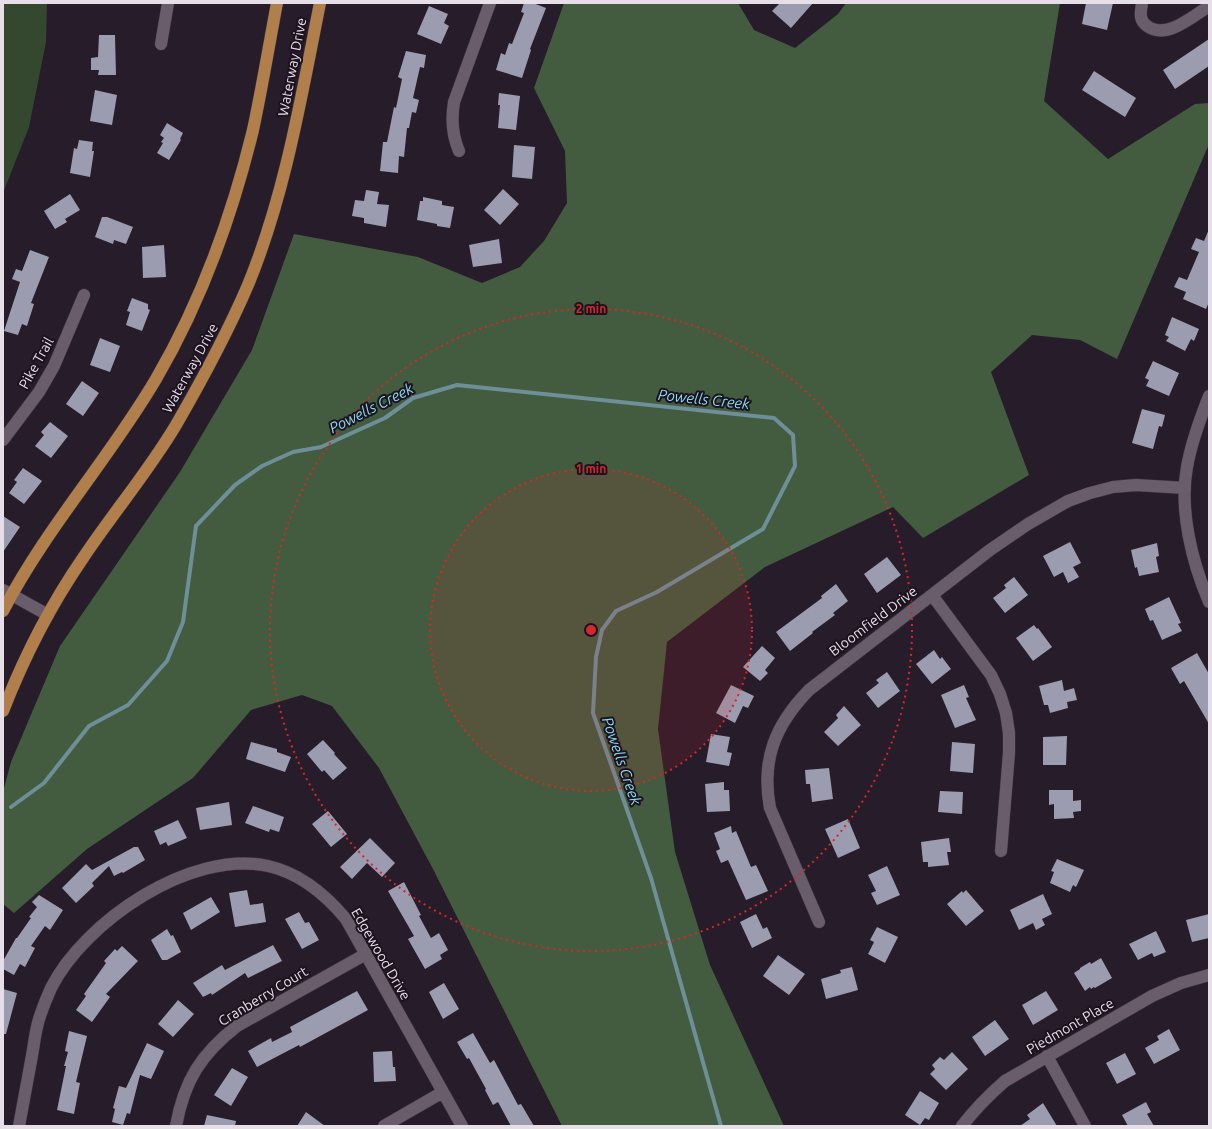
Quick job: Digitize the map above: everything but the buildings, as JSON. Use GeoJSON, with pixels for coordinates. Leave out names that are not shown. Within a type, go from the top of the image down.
{"type":"FeatureCollection","features":[{"type":"Feature","properties":{"kind":"main road","name":"Waterway Drive"},"geometry":{"type":"LineString","coordinates":[[3,611],[7,593],[117,440],[156,378],[201,291],[221,238],[253,129],[277,3]]}},
{"type":"Feature","properties":{"kind":"main road","name":"Waterway Drive"},"geometry":{"type":"LineString","coordinates":[[3,711],[33,642],[48,615],[83,558],[155,458],[174,428],[209,366],[232,321],[266,236],[287,161],[320,3]]}},
{"type":"Feature","properties":{"kind":"street"},"geometry":{"type":"LineString","coordinates":[[161,44],[168,3]]}},
{"type":"Feature","properties":{"kind":"street"},"geometry":{"type":"LineString","coordinates":[[458,151],[452,130],[454,102],[490,3]]}},
{"type":"Feature","properties":{"kind":"street"},"geometry":{"type":"LineString","coordinates":[[1142,3],[1140,16],[1142,22],[1148,27],[1158,30],[1175,28],[1209,6]]}},
{"type":"Feature","properties":{"kind":"street","name":"Pike Trail"},"geometry":{"type":"LineString","coordinates":[[3,440],[39,392],[54,366],[84,295]]}},
{"type":"Feature","properties":{"kind":"street"},"geometry":{"type":"LineString","coordinates":[[1209,396],[1196,432],[1187,468],[1185,488],[1186,514],[1190,542],[1196,570],[1209,602]]}},
{"type":"Feature","properties":{"kind":"street","name":"Bloomfield Drive"},"geometry":{"type":"LineString","coordinates":[[820,922],[770,808],[768,796],[767,773],[776,735],[795,704],[809,690],[990,550],[1028,524],[1068,501],[1113,487],[1136,485],[1185,488]]}},
{"type":"Feature","properties":{"kind":"street"},"geometry":{"type":"LineString","coordinates":[[7,593],[48,615]]}},
{"type":"Feature","properties":{"kind":"street"},"geometry":{"type":"LineString","coordinates":[[932,595],[991,675],[1000,694],[1006,713],[1009,733],[1009,754],[1002,851]]}},
{"type":"Feature","properties":{"kind":"street","name":"Edgewood Drive"},"geometry":{"type":"LineString","coordinates":[[19,1126],[40,1016],[52,988],[65,966],[81,945],[127,906],[154,889],[203,868],[224,864],[246,863],[267,866],[282,870],[295,876],[317,889],[346,919],[462,1126]]}},
{"type":"Feature","properties":{"kind":"street","name":"Cranberry Court"},"geometry":{"type":"LineString","coordinates":[[176,1126],[185,1091],[194,1072],[220,1039],[237,1026],[366,954]]}},
{"type":"Feature","properties":{"kind":"street","name":"Piedmont Place"},"geometry":{"type":"LineString","coordinates":[[962,1126],[987,1096],[1005,1081],[1152,996],[1181,983],[1209,975]]}},
{"type":"Feature","properties":{"kind":"street"},"geometry":{"type":"LineString","coordinates":[[1047,1056],[1085,1126]]}},
{"type":"Feature","properties":{"kind":"street"},"geometry":{"type":"LineString","coordinates":[[384,1126],[443,1092]]}},
{"type":"Feature","properties":{"kind":"green space"},"geometry":{"type":"Polygon","coordinates":[[[3,3],[47,3],[46,42],[29,127],[3,193],[3,3]]]}},
{"type":"Feature","properties":{"kind":"green space"},"geometry":{"type":"Polygon","coordinates":[[[564,3],[738,3],[754,30],[795,48],[838,14],[846,3],[1060,3],[1044,101],[1108,159],[1195,104],[1209,103],[1209,144],[1117,359],[1080,340],[1032,335],[991,372],[1029,475],[923,538],[893,507],[765,567],[667,642],[658,729],[675,852],[710,965],[784,1126],[562,1126],[433,869],[379,768],[332,706],[302,695],[251,710],[193,778],[87,849],[14,913],[3,904],[3,792],[11,762],[60,646],[180,472],[252,350],[294,234],[418,257],[482,283],[520,267],[544,241],[567,203],[565,151],[534,88],[564,3]]]}},
{"type":"Feature","properties":{"kind":"waterway","name":"Powells Creek"},"geometry":{"type":"LineString","coordinates":[[11,807],[44,783],[89,726],[128,705],[167,661],[183,622],[196,526],[235,485],[262,466],[293,452],[321,447],[385,418],[413,398],[457,385],[774,418],[793,435],[795,466],[763,529],[657,592],[616,611],[602,630],[596,657],[593,713],[651,878],[721,1126]]}}]}
